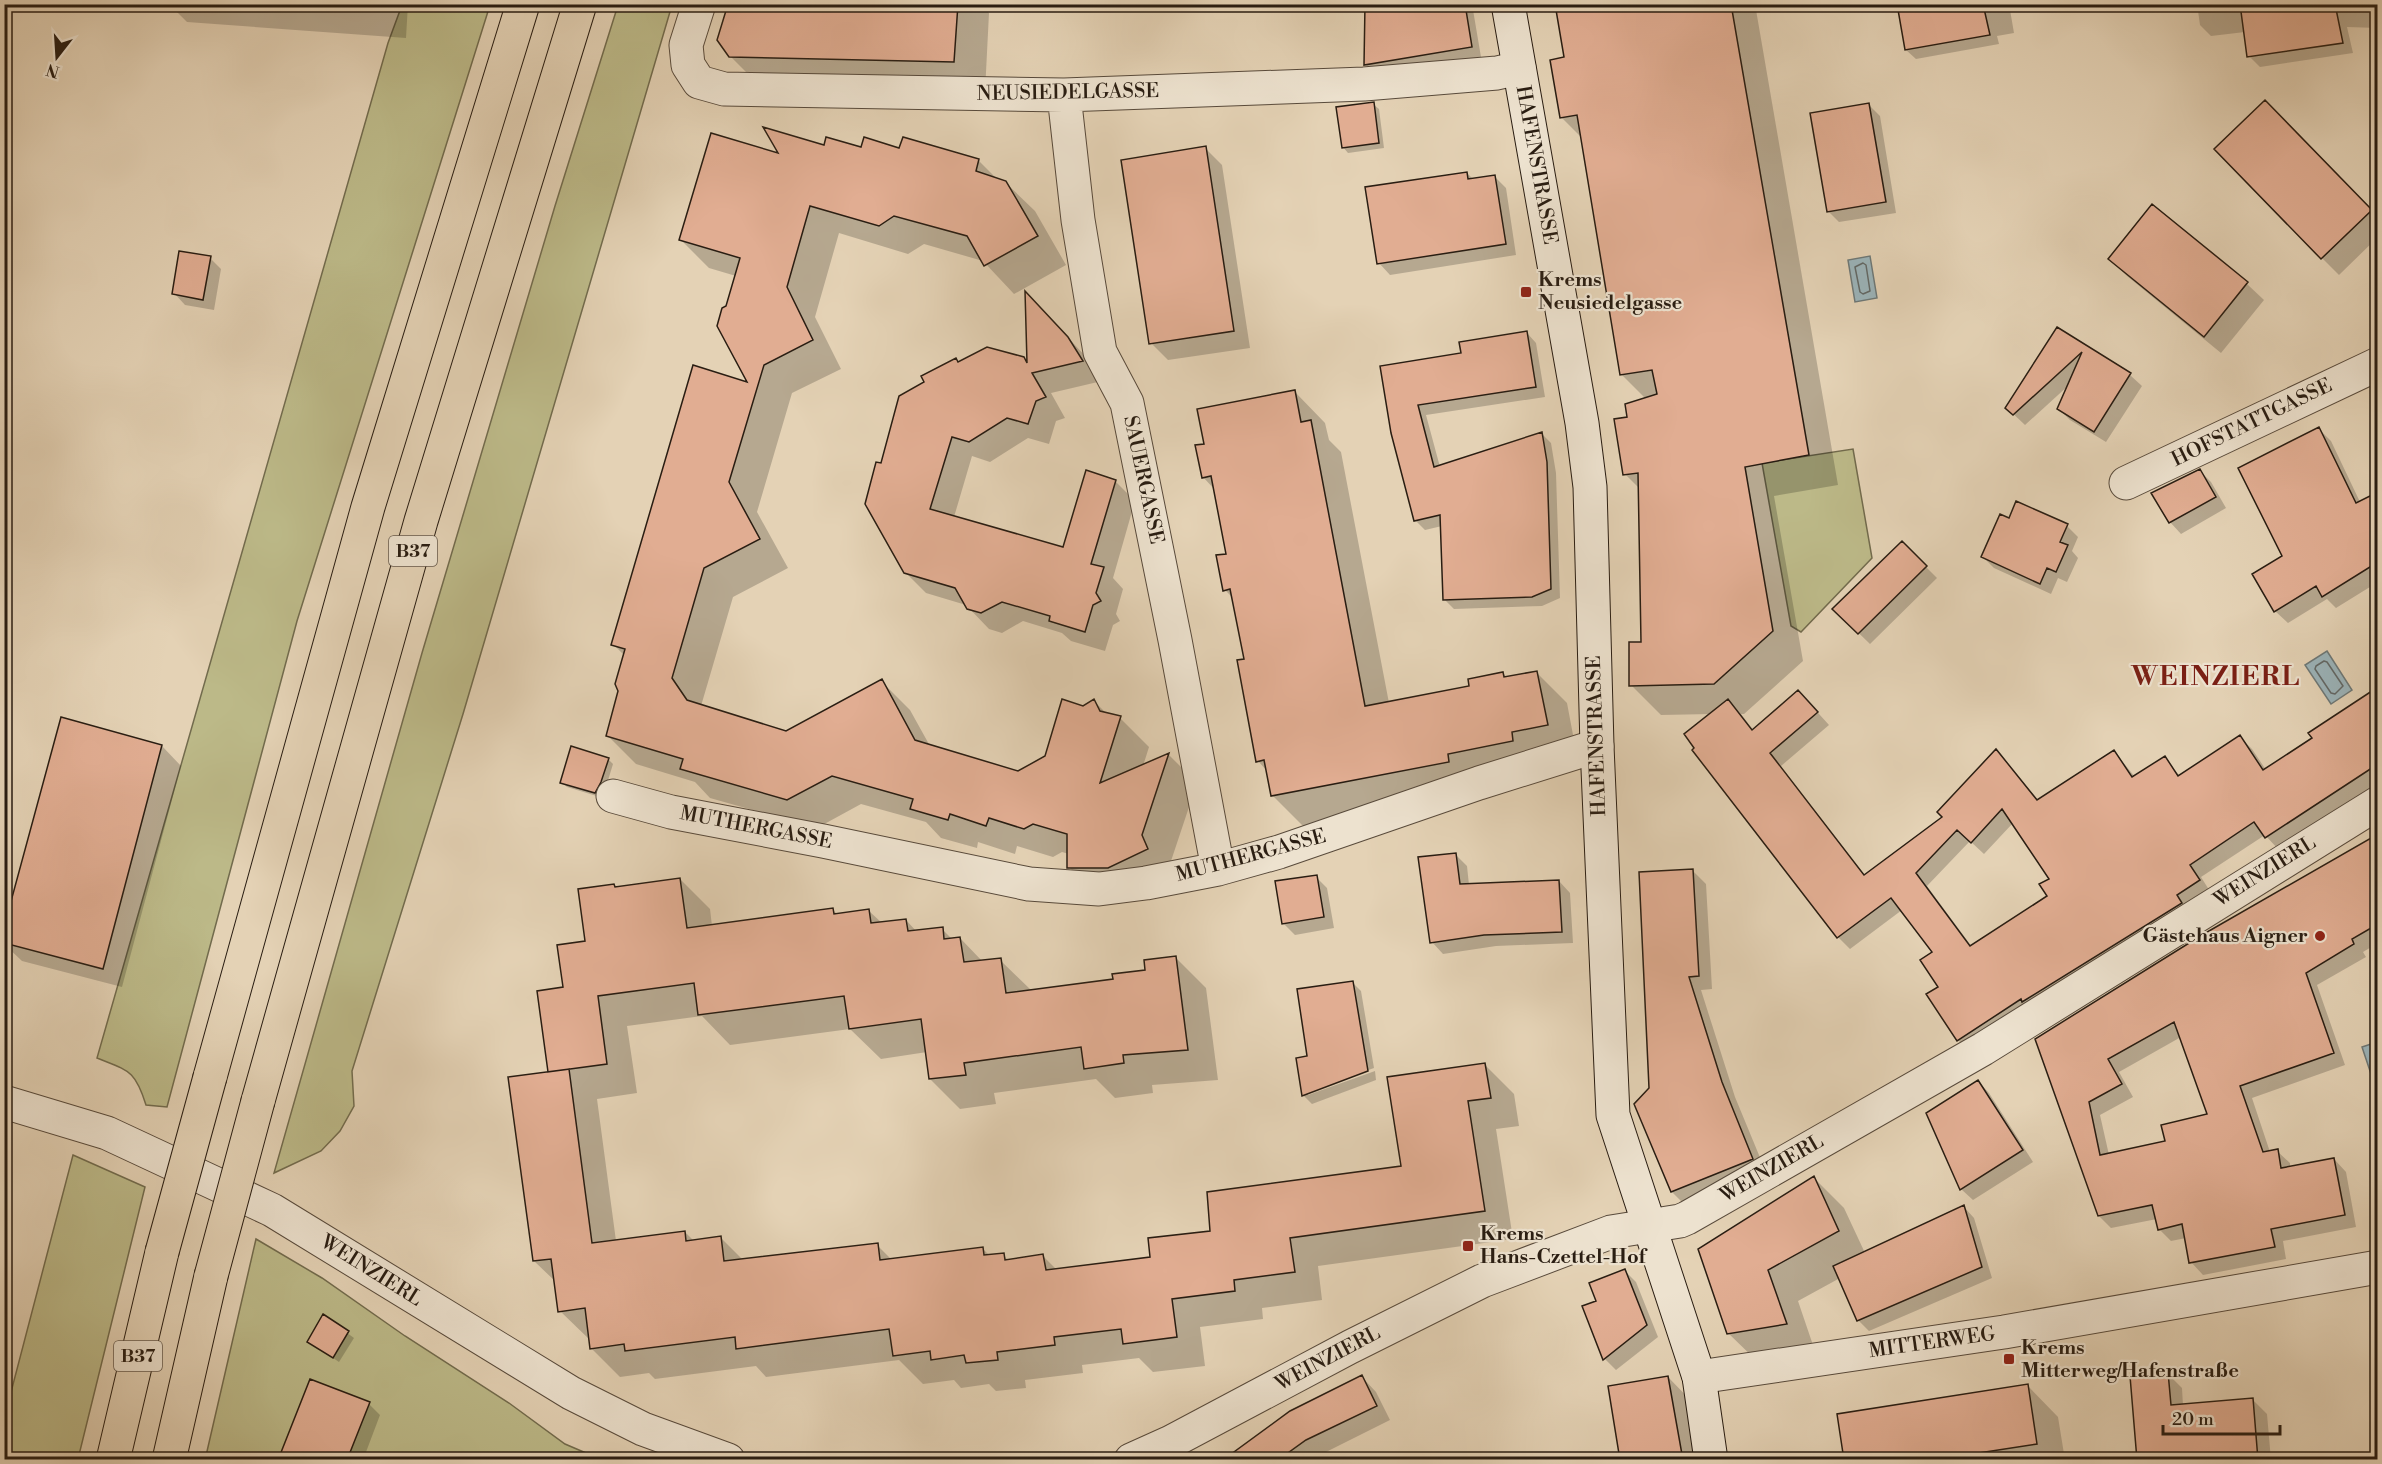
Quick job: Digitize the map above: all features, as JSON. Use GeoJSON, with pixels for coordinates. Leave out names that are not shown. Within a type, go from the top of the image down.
{"type":"FeatureCollection","features":[{"type":"Feature","properties":{"kind":"main road","name":"B37"},"geometry":{"type":"LineString","coordinates":[[113,1460],[162,1252],[368,507],[524,4]]}},
{"type":"Feature","properties":{"kind":"main road","name":"B37"},"geometry":{"type":"LineString","coordinates":[[169,1460],[211,1276],[421,521],[580,4]]}},
{"type":"Feature","properties":{"kind":"street","name":"NEUSIEDELGASSE"},"geometry":{"type":"LineString","coordinates":[[699,4],[686,45],[688,65],[699,82],[724,89],[1064,95],[1364,84],[1519,68]]}},
{"type":"Feature","properties":{"kind":"street","name":"HAFENSTRASSE"},"geometry":{"type":"LineString","coordinates":[[1508,4],[1582,423],[1590,487],[1597,746],[1613,1115],[1699,1377],[1711,1460]]}},
{"type":"Feature","properties":{"kind":"street","name":"SAUERGASSE"},"geometry":{"type":"LineString","coordinates":[[1064,95],[1078,220],[1100,352],[1127,403],[1218,869]]}},
{"type":"Feature","properties":{"kind":"street","name":"HOFSTATTGASSE"},"geometry":{"type":"LineString","coordinates":[[2126,483],[2378,364]]}},
{"type":"Feature","properties":{"kind":"street","name":"MUTHERGASSE"},"geometry":{"type":"LineString","coordinates":[[613,796],[671,812],[1029,884],[1099,888],[1146,883],[1218,869],[1279,852],[1479,783],[1597,746]]}},
{"type":"Feature","properties":{"kind":"street","name":"WEINZIERL"},"geometry":{"type":"LineString","coordinates":[[1131,1460],[1171,1442],[1350,1347],[1482,1281],[1611,1232],[1688,1218],[1983,1049],[2378,803]]}},
{"type":"Feature","properties":{"kind":"street","name":"WEINZIERL"},"geometry":{"type":"LineString","coordinates":[[4,1102],[107,1133],[272,1210],[571,1393],[644,1428],[728,1460]]}},
{"type":"Feature","properties":{"kind":"street","name":"MITTERWEG"},"geometry":{"type":"LineString","coordinates":[[1699,1377],[2015,1331],[2378,1267]]}},
{"type":"Feature","properties":{"kind":"shaded area"},"geometry":{"type":"Polygon","coordinates":[[[402,5],[490,5],[297,621],[167,1107],[146,1105],[138,1085],[129,1073],[97,1058],[388,43],[402,5]]]}},
{"type":"Feature","properties":{"kind":"shaded area"},"geometry":{"type":"Polygon","coordinates":[[[618,5],[672,5],[463,714],[352,1071],[354,1106],[340,1131],[321,1151],[274,1173],[422,653],[555,206],[618,5]]]}},
{"type":"Feature","properties":{"kind":"shaded area"},"geometry":{"type":"Polygon","coordinates":[[[1853,449],[1872,558],[1801,632],[1791,626],[1762,463],[1853,449]]]}},
{"type":"Feature","properties":{"kind":"shaded area"},"geometry":{"type":"Polygon","coordinates":[[[73,1155],[145,1187],[78,1459],[5,1459],[5,1415],[73,1155]]]}},
{"type":"Feature","properties":{"kind":"shaded area"},"geometry":{"type":"Polygon","coordinates":[[[256,1239],[322,1278],[405,1336],[509,1403],[565,1444],[600,1459],[205,1460],[256,1239]]]}},
{"type":"Feature","properties":{"kind":"water"},"geometry":{"type":"Polygon","coordinates":[[[1870,256],[1877,298],[1855,302],[1848,260],[1870,256]]]}},
{"type":"Feature","properties":{"kind":"water"},"geometry":{"type":"Polygon","coordinates":[[[2327,651],[2352,690],[2331,704],[2305,665],[2327,651]]]}},
{"type":"Feature","properties":{"kind":"water"},"geometry":{"type":"Polygon","coordinates":[[[2378,1042],[2377,1092],[2362,1047],[2378,1042]]]}},
{"type":"Feature","properties":{"kind":"building"},"geometry":{"type":"Polygon","coordinates":[[[728,4],[958,4],[954,62],[729,57],[717,40],[728,4]]]}},
{"type":"Feature","properties":{"kind":"building"},"geometry":{"type":"Polygon","coordinates":[[[1365,4],[1465,4],[1472,47],[1364,65],[1365,4]]]}},
{"type":"Feature","properties":{"kind":"building"},"geometry":{"type":"Polygon","coordinates":[[[1555,4],[1731,4],[1809,455],[1745,467],[1773,631],[1714,684],[1629,686],[1629,642],[1641,642],[1638,473],[1623,475],[1614,419],[1627,417],[1625,404],[1657,394],[1652,370],[1620,375],[1577,115],[1560,118],[1550,60],[1564,57],[1555,4]]]}},
{"type":"Feature","properties":{"kind":"building"},"geometry":{"type":"Polygon","coordinates":[[[1897,4],[1983,4],[1990,35],[1905,50],[1897,4]]]}},
{"type":"Feature","properties":{"kind":"building"},"geometry":{"type":"Polygon","coordinates":[[[2240,4],[2335,4],[2343,43],[2247,57],[2240,4]]]}},
{"type":"Feature","properties":{"kind":"building"},"geometry":{"type":"Polygon","coordinates":[[[2265,100],[2372,210],[2321,259],[2214,149],[2265,100]]]}},
{"type":"Feature","properties":{"kind":"building"},"geometry":{"type":"Polygon","coordinates":[[[1374,102],[1379,143],[1342,148],[1336,107],[1374,102]]]}},
{"type":"Feature","properties":{"kind":"building"},"geometry":{"type":"Polygon","coordinates":[[[1869,103],[1886,202],[1827,212],[1810,113],[1869,103]]]}},
{"type":"Feature","properties":{"kind":"building"},"geometry":{"type":"Polygon","coordinates":[[[763,127],[824,145],[826,137],[861,147],[864,137],[899,148],[903,137],[979,159],[976,171],[1006,181],[1038,236],[984,266],[967,236],[894,216],[879,226],[810,206],[787,287],[813,340],[764,365],[729,482],[760,539],[704,568],[672,678],[687,700],[786,731],[882,679],[915,740],[1018,771],[1045,756],[1062,699],[1083,706],[1094,699],[1100,711],[1121,716],[1100,783],[1169,753],[1142,835],[1148,849],[1108,868],[1067,868],[1067,834],[1033,824],[1024,829],[989,818],[986,826],[950,814],[948,820],[910,809],[913,799],[832,776],[787,800],[680,769],[683,759],[606,736],[618,691],[615,684],[625,649],[611,645],[693,365],[747,382],[717,326],[722,308],[726,306],[740,258],[679,240],[711,133],[778,153],[763,127]]]}},
{"type":"Feature","properties":{"kind":"building"},"geometry":{"type":"Polygon","coordinates":[[[1206,146],[1234,331],[1149,344],[1121,160],[1206,146]]]}},
{"type":"Feature","properties":{"kind":"building"},"geometry":{"type":"Polygon","coordinates":[[[1467,172],[1468,179],[1495,175],[1506,244],[1377,264],[1365,187],[1467,172]]]}},
{"type":"Feature","properties":{"kind":"building"},"geometry":{"type":"Polygon","coordinates":[[[2152,204],[2248,282],[2204,337],[2108,259],[2152,204]]]}},
{"type":"Feature","properties":{"kind":"building"},"geometry":{"type":"Polygon","coordinates":[[[179,251],[211,256],[203,300],[172,294],[179,251]]]}},
{"type":"Feature","properties":{"kind":"building"},"geometry":{"type":"Polygon","coordinates":[[[1025,291],[1068,337],[1083,361],[1032,373],[1046,397],[1036,401],[1028,424],[1007,418],[969,442],[952,437],[930,509],[1063,547],[1086,470],[1116,480],[1091,564],[1104,567],[1096,593],[1101,601],[1093,605],[1085,632],[1049,621],[1050,616],[1002,602],[981,613],[967,609],[955,588],[904,573],[865,504],[876,462],[881,463],[899,396],[924,382],[921,376],[956,358],[958,362],[987,347],[1024,357],[1027,363],[1025,291]]]}},
{"type":"Feature","properties":{"kind":"building"},"geometry":{"type":"Polygon","coordinates":[[[2057,327],[2131,373],[2094,432],[2057,409],[2082,352],[2013,415],[2005,408],[2057,327]]]}},
{"type":"Feature","properties":{"kind":"building"},"geometry":{"type":"Polygon","coordinates":[[[1527,331],[1536,387],[1418,405],[1434,467],[1542,432],[1547,462],[1551,589],[1532,597],[1443,600],[1440,515],[1414,521],[1391,433],[1380,366],[1461,353],[1459,342],[1527,331]]]}},
{"type":"Feature","properties":{"kind":"building"},"geometry":{"type":"Polygon","coordinates":[[[1295,390],[1301,422],[1311,420],[1365,706],[1469,686],[1468,679],[1503,672],[1504,677],[1537,671],[1548,725],[1512,732],[1513,741],[1448,754],[1449,762],[1271,796],[1264,760],[1256,762],[1237,660],[1244,659],[1230,589],[1223,591],[1216,555],[1226,554],[1211,476],[1202,478],[1195,445],[1204,444],[1197,409],[1295,390]]]}},
{"type":"Feature","properties":{"kind":"building"},"geometry":{"type":"Polygon","coordinates":[[[2319,427],[2356,503],[2378,492],[2378,562],[2322,597],[2316,586],[2274,612],[2252,574],[2282,556],[2238,468],[2319,427]]]}},
{"type":"Feature","properties":{"kind":"building"},"geometry":{"type":"Polygon","coordinates":[[[2200,469],[2216,497],[2169,523],[2151,493],[2200,469]]]}},
{"type":"Feature","properties":{"kind":"building"},"geometry":{"type":"Polygon","coordinates":[[[2016,501],[2068,524],[2060,542],[2068,545],[2056,572],[2047,568],[2040,584],[1981,557],[2000,514],[2009,518],[2016,501]]]}},
{"type":"Feature","properties":{"kind":"building"},"geometry":{"type":"Polygon","coordinates":[[[1902,541],[1927,566],[1858,634],[1832,609],[1902,541]]]}},
{"type":"Feature","properties":{"kind":"building"},"geometry":{"type":"Polygon","coordinates":[[[2378,687],[2378,764],[2265,838],[2254,822],[2190,865],[2200,880],[2177,895],[2182,903],[2022,1002],[2021,999],[1957,1041],[1926,994],[1938,987],[1920,960],[1932,952],[1891,898],[1837,938],[1692,750],[1694,748],[1684,734],[1728,699],[1752,730],[1798,690],[1818,712],[1770,753],[1864,875],[1942,817],[1937,812],[1996,749],[2037,800],[2114,750],[2132,777],[2165,756],[2178,776],[2240,735],[2263,770],[2312,738],[2308,733],[2378,687]],[[2002,809],[1971,843],[1957,830],[1916,873],[1970,946],[2047,896],[2039,884],[2049,879],[2002,809]]]}},
{"type":"Feature","properties":{"kind":"building"},"geometry":{"type":"Polygon","coordinates":[[[61,717],[162,745],[103,969],[4,943],[4,927],[61,717]]]}},
{"type":"Feature","properties":{"kind":"building"},"geometry":{"type":"Polygon","coordinates":[[[571,746],[609,758],[595,793],[560,783],[571,746]]]}},
{"type":"Feature","properties":{"kind":"building"},"geometry":{"type":"Polygon","coordinates":[[[2378,834],[2378,924],[2352,939],[2354,944],[2306,973],[2334,1053],[2240,1086],[2263,1152],[2278,1149],[2281,1168],[2334,1158],[2345,1215],[2271,1229],[2275,1247],[2189,1263],[2182,1224],[2158,1230],[2152,1205],[2098,1216],[2035,1039],[2202,935],[2378,834]],[[2174,1022],[2108,1059],[2122,1084],[2089,1102],[2100,1155],[2165,1141],[2161,1125],[2207,1114],[2174,1022]]]}},
{"type":"Feature","properties":{"kind":"building"},"geometry":{"type":"Polygon","coordinates":[[[1456,853],[1460,884],[1559,880],[1562,932],[1484,935],[1430,943],[1418,857],[1456,853]]]}},
{"type":"Feature","properties":{"kind":"building"},"geometry":{"type":"Polygon","coordinates":[[[1693,869],[1699,976],[1689,977],[1722,1082],[1753,1159],[1671,1192],[1634,1104],[1649,1088],[1639,872],[1693,869]]]}},
{"type":"Feature","properties":{"kind":"building"},"geometry":{"type":"Polygon","coordinates":[[[1317,875],[1324,917],[1282,924],[1275,881],[1317,875]]]}},
{"type":"Feature","properties":{"kind":"building"},"geometry":{"type":"Polygon","coordinates":[[[680,878],[687,928],[833,908],[834,914],[869,909],[871,923],[906,919],[908,931],[943,927],[944,939],[960,937],[964,962],[1001,958],[1006,993],[1113,979],[1112,974],[1145,970],[1144,960],[1176,956],[1188,1050],[1123,1055],[1124,1063],[1084,1069],[1081,1047],[964,1063],[966,1075],[929,1079],[921,1019],[849,1029],[844,996],[698,1015],[694,983],[598,996],[607,1064],[548,1072],[537,991],[563,987],[557,945],[585,941],[578,889],[614,884],[615,887],[680,878]]]}},
{"type":"Feature","properties":{"kind":"building"},"geometry":{"type":"Polygon","coordinates":[[[1353,981],[1368,1071],[1302,1096],[1296,1058],[1307,1056],[1297,989],[1353,981]]]}},
{"type":"Feature","properties":{"kind":"building"},"geometry":{"type":"Polygon","coordinates":[[[1485,1063],[1491,1098],[1468,1101],[1485,1211],[1290,1238],[1295,1272],[1234,1280],[1235,1291],[1172,1299],[1177,1337],[1123,1344],[1121,1329],[1054,1337],[1055,1345],[997,1352],[998,1360],[966,1363],[964,1355],[931,1360],[930,1351],[893,1356],[889,1329],[736,1349],[735,1337],[625,1351],[624,1344],[590,1349],[585,1308],[558,1312],[551,1259],[533,1261],[508,1077],[569,1069],[592,1243],[685,1231],[686,1241],[721,1236],[724,1261],[878,1243],[880,1260],[983,1247],[984,1255],[1004,1253],[1005,1260],[1043,1254],[1046,1270],[1150,1257],[1148,1238],[1210,1231],[1207,1192],[1401,1166],[1387,1077],[1485,1063]]]}},
{"type":"Feature","properties":{"kind":"building"},"geometry":{"type":"Polygon","coordinates":[[[1978,1080],[2023,1150],[1960,1190],[1926,1113],[1978,1080]]]}},
{"type":"Feature","properties":{"kind":"building"},"geometry":{"type":"Polygon","coordinates":[[[1814,1176],[1839,1231],[1768,1270],[1787,1324],[1727,1334],[1698,1249],[1814,1176]]]}},
{"type":"Feature","properties":{"kind":"building"},"geometry":{"type":"Polygon","coordinates":[[[1964,1205],[1982,1267],[1857,1321],[1833,1266],[1964,1205]]]}},
{"type":"Feature","properties":{"kind":"building"},"geometry":{"type":"Polygon","coordinates":[[[1625,1269],[1647,1325],[1603,1360],[1582,1306],[1596,1301],[1589,1283],[1625,1269]]]}},
{"type":"Feature","properties":{"kind":"building"},"geometry":{"type":"Polygon","coordinates":[[[323,1314],[349,1331],[333,1358],[307,1342],[323,1314]]]}},
{"type":"Feature","properties":{"kind":"building"},"geometry":{"type":"Polygon","coordinates":[[[2168,1372],[2171,1405],[2253,1398],[2258,1460],[2137,1460],[2130,1376],[2168,1372]]]}},
{"type":"Feature","properties":{"kind":"building"},"geometry":{"type":"Polygon","coordinates":[[[1362,1375],[1377,1406],[1306,1440],[1278,1460],[1223,1460],[1290,1411],[1362,1375]]]}},
{"type":"Feature","properties":{"kind":"building"},"geometry":{"type":"Polygon","coordinates":[[[1668,1376],[1683,1460],[1620,1460],[1608,1386],[1668,1376]]]}},
{"type":"Feature","properties":{"kind":"building"},"geometry":{"type":"Polygon","coordinates":[[[310,1379],[370,1402],[347,1460],[278,1460],[310,1379]]]}},
{"type":"Feature","properties":{"kind":"building"},"geometry":{"type":"Polygon","coordinates":[[[2028,1384],[2037,1444],[1933,1460],[1844,1460],[1837,1414],[2028,1384]]]}},
{"type":"Feature","properties":{"kind":"place","name":"Krems Neusiedelgasse"},"geometry":{"type":"Point","coordinates":[1526,292]}},
{"type":"Feature","properties":{"kind":"place","name":"Gästehaus Aigner"},"geometry":{"type":"Point","coordinates":[2320,936]}},
{"type":"Feature","properties":{"kind":"place","name":"Krems Hans-Czettel-Hof"},"geometry":{"type":"Point","coordinates":[1468,1246]}},
{"type":"Feature","properties":{"kind":"place","name":"Krems Mitterweg/Hafenstraße"},"geometry":{"type":"Point","coordinates":[2009,1359]}},
{"type":"Feature","properties":{"kind":"district","name":"WEINZIERL"},"geometry":{"type":"Point","coordinates":[2216,677]}}]}
